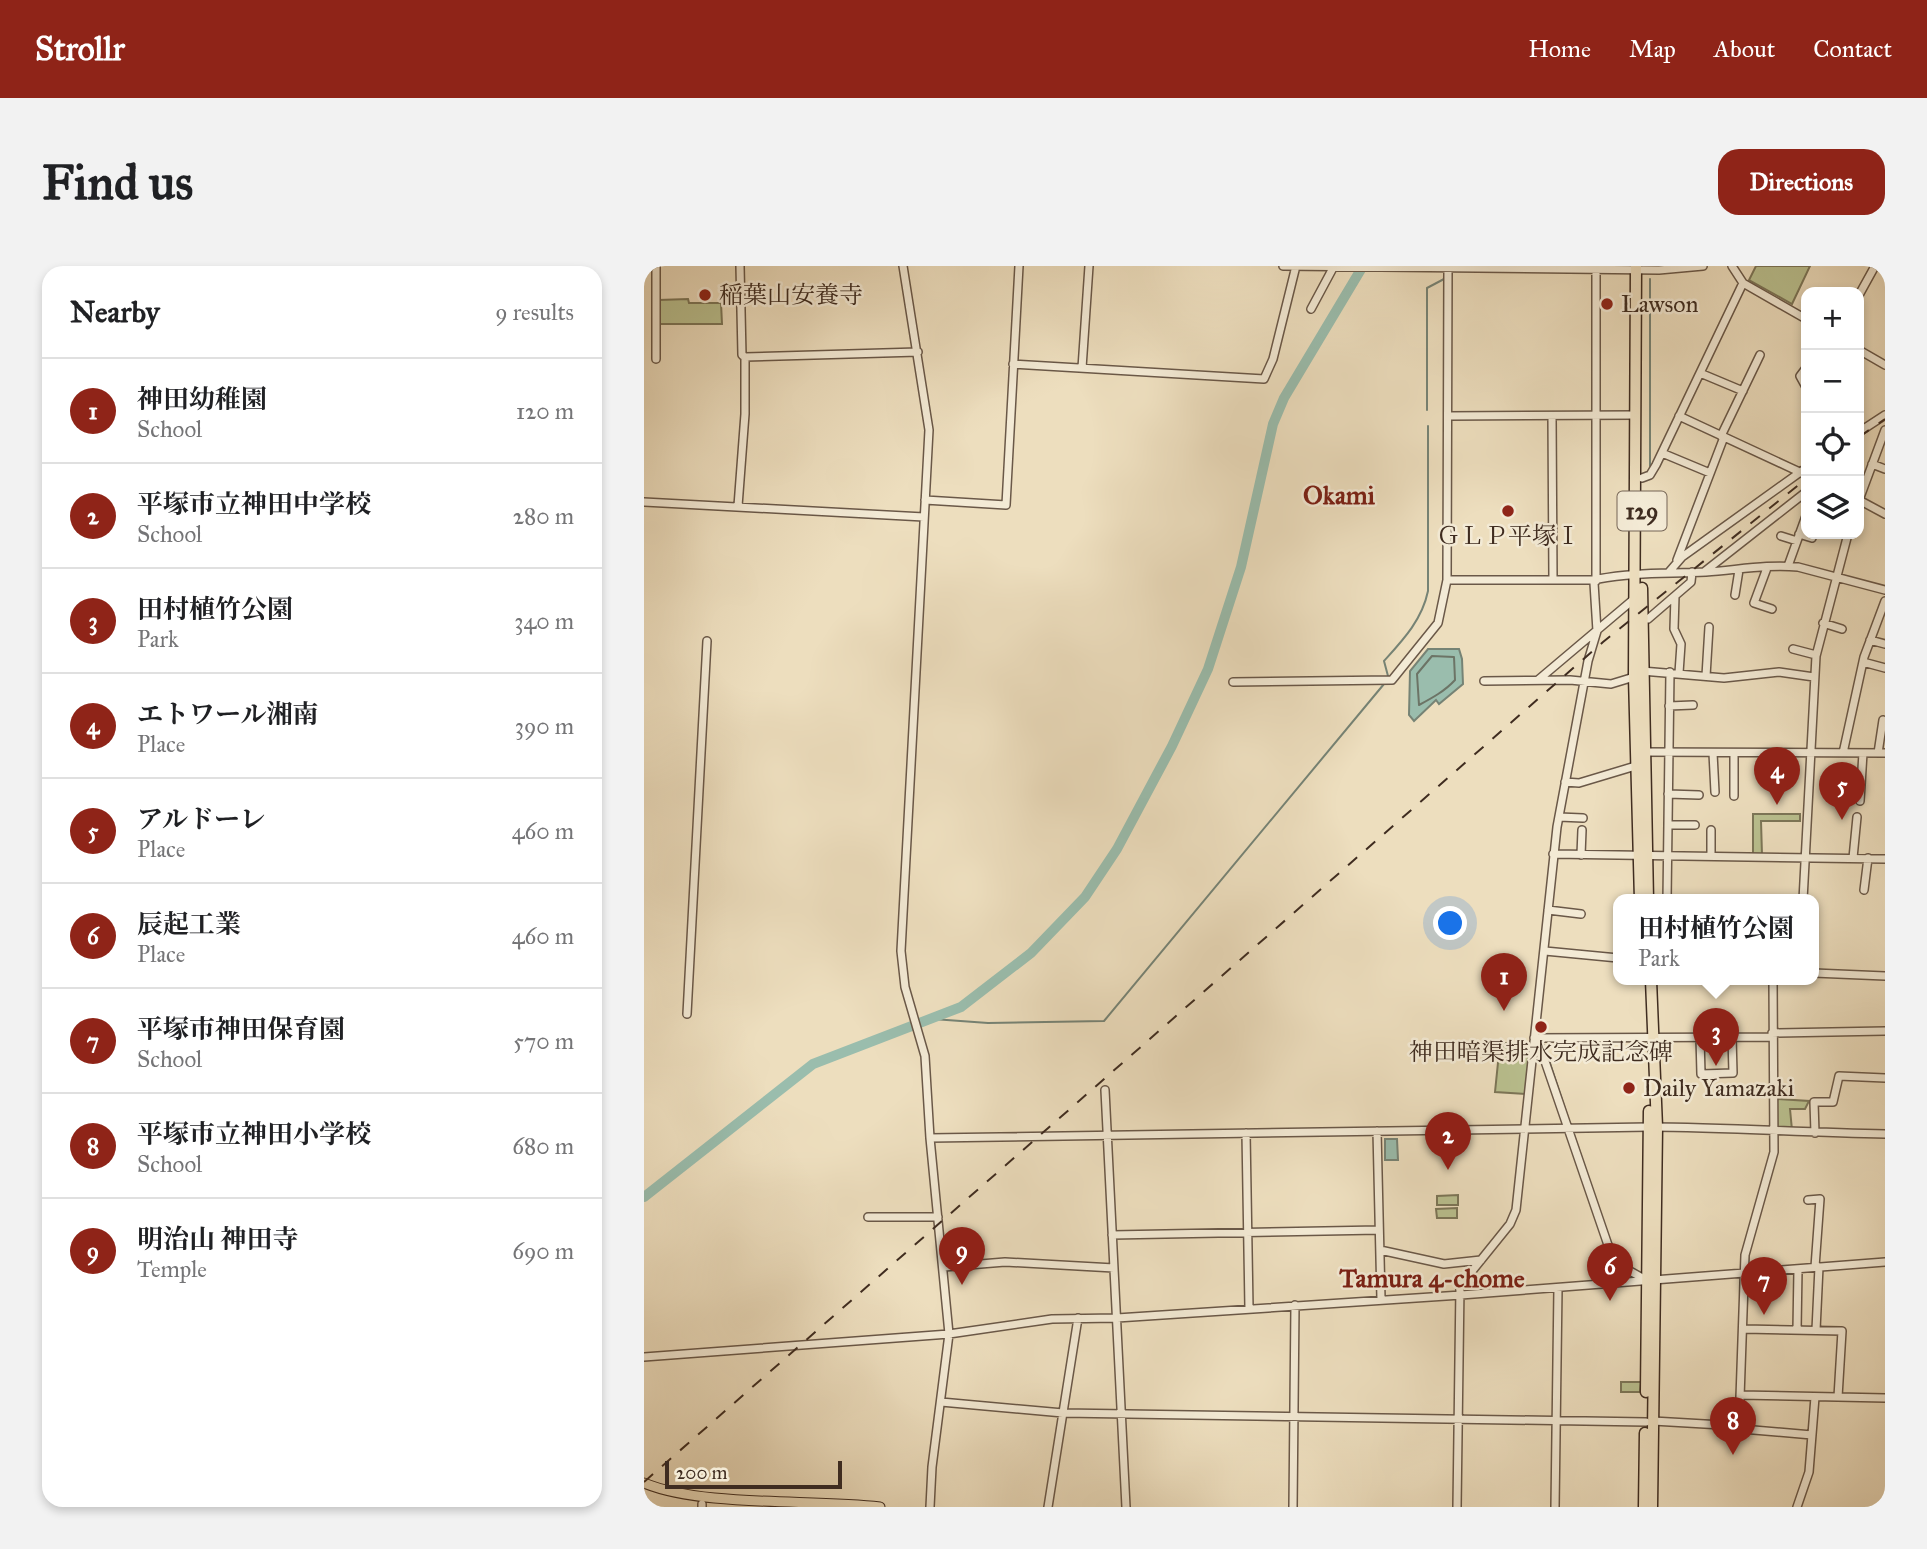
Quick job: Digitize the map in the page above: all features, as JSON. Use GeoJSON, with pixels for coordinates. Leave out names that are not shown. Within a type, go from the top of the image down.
{"type":"FeatureCollection","features":[{"type":"Feature","properties":{"kind":"highway","name":"129"},"geometry":{"type":"LineString","coordinates":[[1638,674],[1642,619],[1638,572],[1636,415],[1640,268]]}},
{"type":"Feature","properties":{"kind":"highway","name":"129"},"geometry":{"type":"LineString","coordinates":[[1640,268],[1642,478],[1638,572],[1634,599],[1642,855],[1640,894]]}},
{"type":"Feature","properties":{"kind":"highway","name":"129"},"geometry":{"type":"LineString","coordinates":[[1642,855],[1646,894]]}},
{"type":"Feature","properties":{"kind":"highway"},"geometry":{"type":"LineString","coordinates":[[1645,985],[1650,1037]]}},
{"type":"Feature","properties":{"kind":"highway"},"geometry":{"type":"LineString","coordinates":[[1644,1507],[1649,1421],[1651,1280],[1651,985]]}},
{"type":"Feature","properties":{"kind":"highway"},"geometry":{"type":"LineString","coordinates":[[1649,1421],[1652,1507]]}},
{"type":"Feature","properties":{"kind":"main road"},"geometry":{"type":"LineString","coordinates":[[644,1483],[663,1495],[702,1505],[826,1503],[880,1507]]}},
{"type":"Feature","properties":{"kind":"street"},"geometry":{"type":"LineString","coordinates":[[656,266],[656,359]]}},
{"type":"Feature","properties":{"kind":"street"},"geometry":{"type":"LineString","coordinates":[[738,506],[746,414],[740,266]]}},
{"type":"Feature","properties":{"kind":"street"},"geometry":{"type":"LineString","coordinates":[[903,266],[929,415],[901,951],[905,987],[925,1056],[930,1138],[950,1334],[932,1467],[930,1507]]}},
{"type":"Feature","properties":{"kind":"street"},"geometry":{"type":"LineString","coordinates":[[925,500],[1006,505],[1019,266]]}},
{"type":"Feature","properties":{"kind":"street"},"geometry":{"type":"LineString","coordinates":[[1082,368],[1089,266]]}},
{"type":"Feature","properties":{"kind":"street"},"geometry":{"type":"LineString","coordinates":[[1283,266],[1596,269],[1703,266]]}},
{"type":"Feature","properties":{"kind":"street"},"geometry":{"type":"LineString","coordinates":[[1013,364],[1264,379],[1273,359],[1296,266]]}},
{"type":"Feature","properties":{"kind":"street"},"geometry":{"type":"LineString","coordinates":[[1732,266],[1743,283],[1801,316]]}},
{"type":"Feature","properties":{"kind":"street"},"geometry":{"type":"LineString","coordinates":[[1863,287],[1875,266]]}},
{"type":"Feature","properties":{"kind":"street"},"geometry":{"type":"LineString","coordinates":[[1233,682],[1392,680],[1438,622],[1447,580],[1448,267]]}},
{"type":"Feature","properties":{"kind":"street"},"geometry":{"type":"LineString","coordinates":[[1311,309],[1333,268]]}},
{"type":"Feature","properties":{"kind":"street"},"geometry":{"type":"LineString","coordinates":[[1457,1507],[1460,1286],[1510,1224],[1516,1210],[1553,854],[1565,782],[1597,631],[1596,269]]}},
{"type":"Feature","properties":{"kind":"street"},"geometry":{"type":"LineString","coordinates":[[1642,478],[1650,475],[1662,453],[1743,283]]}},
{"type":"Feature","properties":{"kind":"street"},"geometry":{"type":"LineString","coordinates":[[745,357],[918,352]]}},
{"type":"Feature","properties":{"kind":"street"},"geometry":{"type":"LineString","coordinates":[[1864,353],[1885,365]]}},
{"type":"Feature","properties":{"kind":"street"},"geometry":{"type":"LineString","coordinates":[[1676,563],[1722,436],[1760,355]]}},
{"type":"Feature","properties":{"kind":"street"},"geometry":{"type":"LineString","coordinates":[[1700,373],[1743,391]]}},
{"type":"Feature","properties":{"kind":"street"},"geometry":{"type":"LineString","coordinates":[[1448,416],[1636,415]]}},
{"type":"Feature","properties":{"kind":"street"},"geometry":{"type":"LineString","coordinates":[[1552,416],[1553,580]]}},
{"type":"Feature","properties":{"kind":"street"},"geometry":{"type":"LineString","coordinates":[[1679,416],[1801,471]]}},
{"type":"Feature","properties":{"kind":"street"},"geometry":{"type":"LineString","coordinates":[[1864,429],[1882,417],[1885,430],[1864,486]]}},
{"type":"Feature","properties":{"kind":"street"},"geometry":{"type":"LineString","coordinates":[[1662,453],[1710,473]]}},
{"type":"Feature","properties":{"kind":"street"},"geometry":{"type":"LineString","coordinates":[[1872,464],[1885,469]]}},
{"type":"Feature","properties":{"kind":"street"},"geometry":{"type":"LineString","coordinates":[[1669,572],[1676,563],[1801,474]]}},
{"type":"Feature","properties":{"kind":"street"},"geometry":{"type":"LineString","coordinates":[[1704,572],[1801,496]]}},
{"type":"Feature","properties":{"kind":"street"},"geometry":{"type":"LineString","coordinates":[[644,502],[924,517]]}},
{"type":"Feature","properties":{"kind":"street"},"geometry":{"type":"LineString","coordinates":[[1864,503],[1885,514]]}},
{"type":"Feature","properties":{"kind":"street"},"geometry":{"type":"LineString","coordinates":[[1791,567],[1801,530]]}},
{"type":"Feature","properties":{"kind":"street"},"geometry":{"type":"LineString","coordinates":[[1781,536],[1798,538]]}},
{"type":"Feature","properties":{"kind":"street"},"geometry":{"type":"LineString","coordinates":[[1803,894],[1816,655],[1839,552],[1846,539]]}},
{"type":"Feature","properties":{"kind":"street"},"geometry":{"type":"LineString","coordinates":[[1447,580],[1596,580],[1638,572],[1704,572],[1791,567],[1885,590]]}},
{"type":"Feature","properties":{"kind":"street"},"geometry":{"type":"LineString","coordinates":[[1767,568],[1754,603],[1767,609]]}},
{"type":"Feature","properties":{"kind":"street"},"geometry":{"type":"LineString","coordinates":[[1735,595],[1739,570]]}},
{"type":"Feature","properties":{"kind":"street"},"geometry":{"type":"LineString","coordinates":[[1642,619],[1648,619],[1691,582],[1692,572]]}},
{"type":"Feature","properties":{"kind":"street"},"geometry":{"type":"LineString","coordinates":[[1675,596],[1674,629],[1681,644],[1679,673]]}},
{"type":"Feature","properties":{"kind":"street"},"geometry":{"type":"LineString","coordinates":[[1538,681],[1634,599]]}},
{"type":"Feature","properties":{"kind":"street"},"geometry":{"type":"LineString","coordinates":[[1843,754],[1863,662],[1885,601]]}},
{"type":"Feature","properties":{"kind":"street"},"geometry":{"type":"LineString","coordinates":[[1823,623],[1842,628]]}},
{"type":"Feature","properties":{"kind":"street"},"geometry":{"type":"LineString","coordinates":[[1706,676],[1704,657],[1711,631]]}},
{"type":"Feature","properties":{"kind":"street"},"geometry":{"type":"LineString","coordinates":[[1870,640],[1885,644]]}},
{"type":"Feature","properties":{"kind":"street"},"geometry":{"type":"LineString","coordinates":[[687,1014],[707,641]]}},
{"type":"Feature","properties":{"kind":"street"},"geometry":{"type":"LineString","coordinates":[[1793,649],[1816,655]]}},
{"type":"Feature","properties":{"kind":"street"},"geometry":{"type":"LineString","coordinates":[[1863,662],[1885,668]]}},
{"type":"Feature","properties":{"kind":"street"},"geometry":{"type":"LineString","coordinates":[[1667,894],[1670,672]]}},
{"type":"Feature","properties":{"kind":"street"},"geometry":{"type":"LineString","coordinates":[[1484,681],[1585,681],[1611,684],[1638,674],[1670,672],[1742,677],[1779,672],[1814,677]]}},
{"type":"Feature","properties":{"kind":"street"},"geometry":{"type":"LineString","coordinates":[[1669,706],[1693,705]]}},
{"type":"Feature","properties":{"kind":"street"},"geometry":{"type":"LineString","coordinates":[[1565,782],[1597,779],[1639,758],[1669,752],[1882,753],[1883,720]]}},
{"type":"Feature","properties":{"kind":"street"},"geometry":{"type":"LineString","coordinates":[[1713,753],[1715,792]]}},
{"type":"Feature","properties":{"kind":"street"},"geometry":{"type":"LineString","coordinates":[[1733,796],[1737,772],[1734,753]]}},
{"type":"Feature","properties":{"kind":"street"},"geometry":{"type":"LineString","coordinates":[[1860,801],[1863,753]]}},
{"type":"Feature","properties":{"kind":"street"},"geometry":{"type":"LineString","coordinates":[[1668,794],[1699,794]]}},
{"type":"Feature","properties":{"kind":"street"},"geometry":{"type":"LineString","coordinates":[[1559,817],[1583,818]]}},
{"type":"Feature","properties":{"kind":"street"},"geometry":{"type":"LineString","coordinates":[[1853,859],[1857,817]]}},
{"type":"Feature","properties":{"kind":"street"},"geometry":{"type":"LineString","coordinates":[[1668,825],[1695,825]]}},
{"type":"Feature","properties":{"kind":"street"},"geometry":{"type":"LineString","coordinates":[[1581,855],[1582,830]]}},
{"type":"Feature","properties":{"kind":"street"},"geometry":{"type":"LineString","coordinates":[[1711,856],[1712,830]]}},
{"type":"Feature","properties":{"kind":"street"},"geometry":{"type":"LineString","coordinates":[[1553,854],[1885,859]]}},
{"type":"Feature","properties":{"kind":"street"},"geometry":{"type":"LineString","coordinates":[[1864,890],[1868,859]]}},
{"type":"Feature","properties":{"kind":"street"},"geometry":{"type":"LineString","coordinates":[[1548,910],[1581,914]]}},
{"type":"Feature","properties":{"kind":"street"},"geometry":{"type":"LineString","coordinates":[[1545,951],[1613,958]]}},
{"type":"Feature","properties":{"kind":"street"},"geometry":{"type":"LineString","coordinates":[[1819,973],[1885,976]]}},
{"type":"Feature","properties":{"kind":"street"},"geometry":{"type":"LineString","coordinates":[[1740,1426],[1743,1273],[1747,1245],[1773,1165],[1773,985]]}},
{"type":"Feature","properties":{"kind":"street"},"geometry":{"type":"LineString","coordinates":[[1535,1038],[1732,1037],[1885,1031]]}},
{"type":"Feature","properties":{"kind":"street"},"geometry":{"type":"LineString","coordinates":[[1700,1037],[1701,1074],[1733,1073],[1732,1037]]}},
{"type":"Feature","properties":{"kind":"street"},"geometry":{"type":"LineString","coordinates":[[1535,1038],[1614,1258],[1630,1272],[1651,1280]]}},
{"type":"Feature","properties":{"kind":"street"},"geometry":{"type":"LineString","coordinates":[[1815,1133],[1814,1102],[1833,1102],[1839,1076],[1885,1078]]}},
{"type":"Feature","properties":{"kind":"street"},"geometry":{"type":"LineString","coordinates":[[1105,1090],[1126,1507]]}},
{"type":"Feature","properties":{"kind":"street"},"geometry":{"type":"LineString","coordinates":[[930,1138],[1653,1127],[1746,1127],[1815,1133],[1885,1134]]}},
{"type":"Feature","properties":{"kind":"street"},"geometry":{"type":"LineString","coordinates":[[1377,1131],[1381,1299]]}},
{"type":"Feature","properties":{"kind":"street"},"geometry":{"type":"LineString","coordinates":[[1246,1133],[1249,1308]]}},
{"type":"Feature","properties":{"kind":"street"},"geometry":{"type":"LineString","coordinates":[[1808,1200],[1820,1199],[1816,1330]]}},
{"type":"Feature","properties":{"kind":"street"},"geometry":{"type":"LineString","coordinates":[[868,1217],[938,1217]]}},
{"type":"Feature","properties":{"kind":"street"},"geometry":{"type":"LineString","coordinates":[[1112,1235],[1378,1230]]}},
{"type":"Feature","properties":{"kind":"street"},"geometry":{"type":"LineString","coordinates":[[1380,1250],[1444,1264],[1481,1260]]}},
{"type":"Feature","properties":{"kind":"street"},"geometry":{"type":"LineString","coordinates":[[944,1267],[1005,1262],[1114,1268]]}},
{"type":"Feature","properties":{"kind":"street"},"geometry":{"type":"LineString","coordinates":[[644,1357],[950,1334],[1078,1318],[1117,1318],[1461,1295],[1885,1262]]}},
{"type":"Feature","properties":{"kind":"street"},"geometry":{"type":"LineString","coordinates":[[1797,1330],[1798,1269]]}},
{"type":"Feature","properties":{"kind":"street"},"geometry":{"type":"LineString","coordinates":[[1555,1507],[1558,1288]]}},
{"type":"Feature","properties":{"kind":"street"},"geometry":{"type":"LineString","coordinates":[[1293,1507],[1295,1305]]}},
{"type":"Feature","properties":{"kind":"street"},"geometry":{"type":"LineString","coordinates":[[1048,1507],[1078,1318]]}},
{"type":"Feature","properties":{"kind":"street"},"geometry":{"type":"LineString","coordinates":[[1744,1329],[1842,1331],[1838,1397]]}},
{"type":"Feature","properties":{"kind":"street"},"geometry":{"type":"LineString","coordinates":[[1740,1395],[1885,1398]]}},
{"type":"Feature","properties":{"kind":"street"},"geometry":{"type":"LineString","coordinates":[[1797,1507],[1809,1472],[1815,1397]]}},
{"type":"Feature","properties":{"kind":"street"},"geometry":{"type":"LineString","coordinates":[[941,1402],[1063,1413],[1649,1421],[1740,1426],[1812,1435]]}},
{"type":"Feature","properties":{"kind":"green space"},"geometry":{"type":"Polygon","coordinates":[[[1756,266],[1810,266],[1792,304],[1749,280],[1756,266]]]}},
{"type":"Feature","properties":{"kind":"green space"},"geometry":{"type":"Polygon","coordinates":[[[688,299],[689,303],[721,303],[722,324],[659,324],[659,300],[688,299]]]}},
{"type":"Feature","properties":{"kind":"green space"},"geometry":{"type":"Polygon","coordinates":[[[1753,814],[1800,814],[1800,821],[1761,821],[1762,855],[1753,855],[1753,814]]]}},
{"type":"Feature","properties":{"kind":"green space"},"geometry":{"type":"Polygon","coordinates":[[[1500,1043],[1531,1043],[1527,1094],[1495,1092],[1500,1043]]]}},
{"type":"Feature","properties":{"kind":"green space"},"geometry":{"type":"Polygon","coordinates":[[[1776,1099],[1809,1101],[1805,1109],[1790,1109],[1792,1130],[1776,1127],[1776,1099]]]}},
{"type":"Feature","properties":{"kind":"green space"},"geometry":{"type":"Polygon","coordinates":[[[1458,1195],[1458,1205],[1437,1205],[1437,1196],[1458,1195]]]}},
{"type":"Feature","properties":{"kind":"green space"},"geometry":{"type":"Polygon","coordinates":[[[1457,1208],[1457,1218],[1437,1218],[1436,1209],[1457,1208]]]}},
{"type":"Feature","properties":{"kind":"green space"},"geometry":{"type":"Polygon","coordinates":[[[1621,1382],[1641,1382],[1640,1392],[1621,1392],[1621,1382]]]}},
{"type":"Feature","properties":{"kind":"water"},"geometry":{"type":"Polygon","coordinates":[[[1428,649],[1459,649],[1463,684],[1439,704],[1436,700],[1414,721],[1409,715],[1410,671],[1428,649]]]}},
{"type":"Feature","properties":{"kind":"water"},"geometry":{"type":"Polygon","coordinates":[[[1385,1139],[1397,1139],[1398,1160],[1385,1160],[1385,1139]]]}},
{"type":"Feature","properties":{"kind":"waterway"},"geometry":{"type":"LineString","coordinates":[[644,1197],[813,1064],[961,1007],[1031,953],[1085,897],[1117,849],[1172,746],[1208,669],[1241,567],[1273,424],[1284,398],[1363,266]]}},
{"type":"Feature","properties":{"kind":"waterway"},"geometry":{"type":"LineString","coordinates":[[1427,410],[1427,288],[1444,279]]}},
{"type":"Feature","properties":{"kind":"waterway"},"geometry":{"type":"LineString","coordinates":[[1650,279],[1650,466]]}},
{"type":"Feature","properties":{"kind":"waterway"},"geometry":{"type":"LineString","coordinates":[[1388,676],[1384,661],[1416,620],[1428,591],[1428,426]]}},
{"type":"Feature","properties":{"kind":"waterway"},"geometry":{"type":"LineString","coordinates":[[933,1019],[988,1023],[1104,1021],[1384,684]]}},
{"type":"Feature","properties":{"kind":"waterway"},"geometry":{"type":"LineString","coordinates":[[1544,1045],[1571,1127]]}},
{"type":"Feature","properties":{"kind":"waterway"},"geometry":{"type":"LineString","coordinates":[[1573,1132],[1596,1200]]}},
{"type":"Feature","properties":{"kind":"waterway"},"geometry":{"type":"LineString","coordinates":[[1620,1260],[1630,1267]]}},
{"type":"Feature","properties":{"kind":"railway"},"geometry":{"type":"LineString","coordinates":[[1864,434],[1885,419]]}},
{"type":"Feature","properties":{"kind":"railway"},"geometry":{"type":"LineString","coordinates":[[644,1482],[1603,642],[1801,483]]}},
{"type":"Feature","properties":{"kind":"place","name":"稲葉山安養寺"},"geometry":{"type":"Point","coordinates":[705,295]}},
{"type":"Feature","properties":{"kind":"place","name":"Lawson"},"geometry":{"type":"Point","coordinates":[1607,304]}},
{"type":"Feature","properties":{"kind":"place","name":"ＧＬＰ平塚Ⅰ"},"geometry":{"type":"Point","coordinates":[1508,511]}},
{"type":"Feature","properties":{"kind":"place","name":"エトワール湘南"},"geometry":{"type":"Point","coordinates":[1777,805]}},
{"type":"Feature","properties":{"kind":"place","name":"アルドーレ"},"geometry":{"type":"Point","coordinates":[1842,820]}},
{"type":"Feature","properties":{"kind":"place","name":"神田幼稚園"},"geometry":{"type":"Point","coordinates":[1504,1011]}},
{"type":"Feature","properties":{"kind":"place","name":"神田暗渠排水完成記念碑"},"geometry":{"type":"Point","coordinates":[1541,1027]}},
{"type":"Feature","properties":{"kind":"place","name":"田村植竹公園"},"geometry":{"type":"Point","coordinates":[1716,1066]}},
{"type":"Feature","properties":{"kind":"place","name":"Daily Yamazaki"},"geometry":{"type":"Point","coordinates":[1629,1088]}},
{"type":"Feature","properties":{"kind":"place","name":"平塚市立神田中学校"},"geometry":{"type":"Point","coordinates":[1448,1170]}},
{"type":"Feature","properties":{"kind":"place","name":"明治山 神田寺"},"geometry":{"type":"Point","coordinates":[962,1285]}},
{"type":"Feature","properties":{"kind":"place","name":"辰起工業"},"geometry":{"type":"Point","coordinates":[1610,1301]}},
{"type":"Feature","properties":{"kind":"place","name":"平塚市神田保育園"},"geometry":{"type":"Point","coordinates":[1764,1315]}},
{"type":"Feature","properties":{"kind":"place","name":"平塚市立神田小学校"},"geometry":{"type":"Point","coordinates":[1733,1455]}},
{"type":"Feature","properties":{"kind":"district","name":"Okami"},"geometry":{"type":"Point","coordinates":[1339,495]}},
{"type":"Feature","properties":{"kind":"district","name":"Tamura 4-chome"},"geometry":{"type":"Point","coordinates":[1432,1278]}}]}
